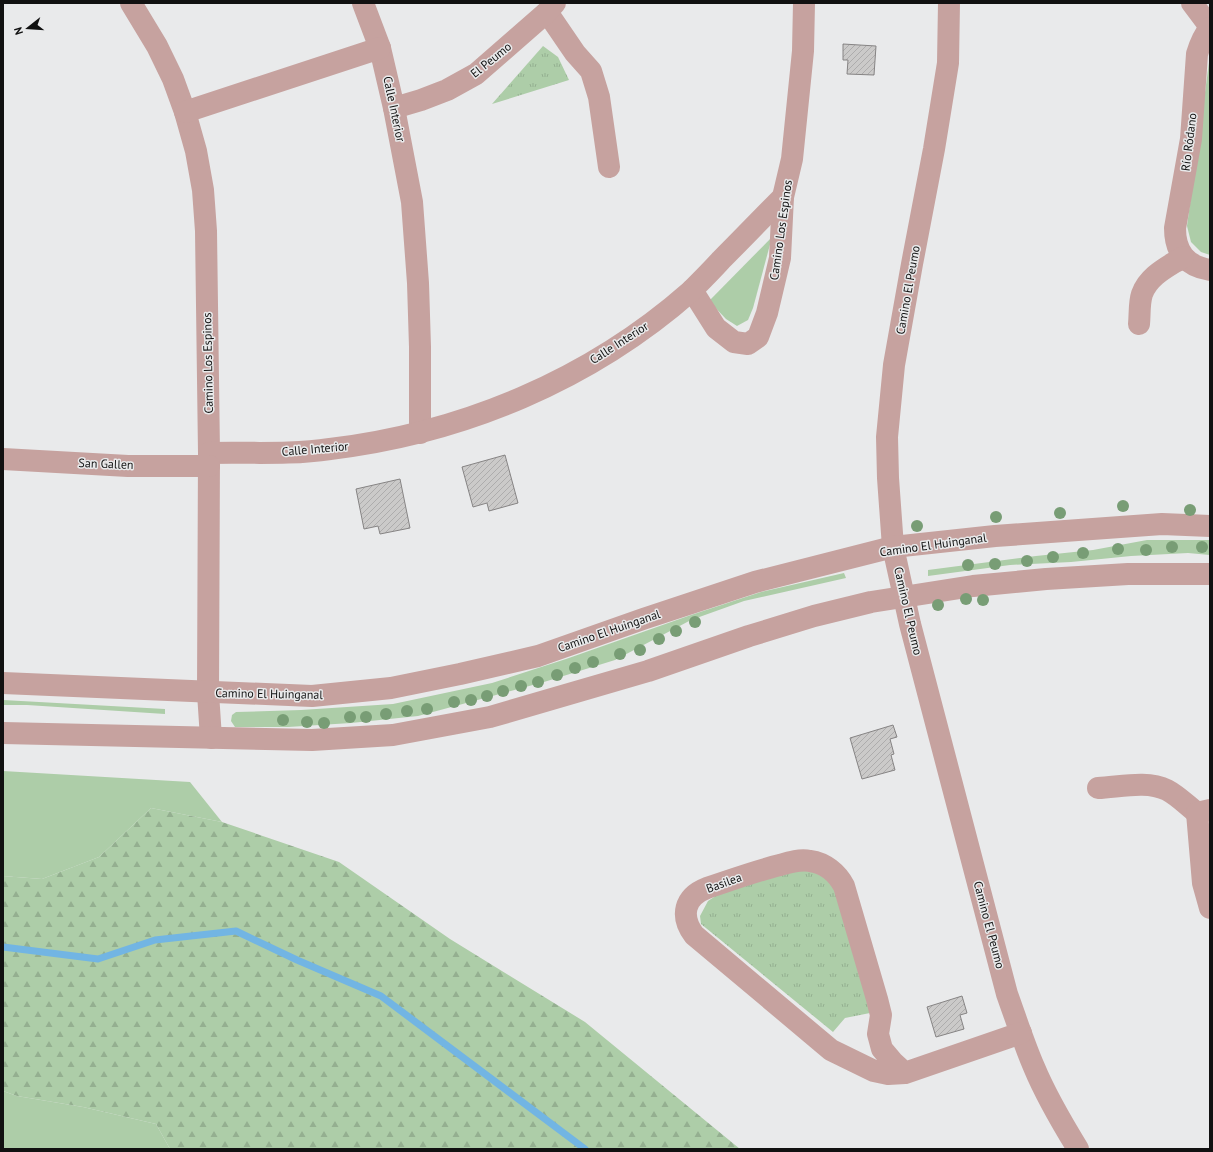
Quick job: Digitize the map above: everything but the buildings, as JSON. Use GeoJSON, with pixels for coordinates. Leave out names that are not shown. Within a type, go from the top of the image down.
{"type":"FeatureCollection","features":[{"type":"Feature","properties":{"kind":"street","name":"Camino Los Espinos"},"geometry":{"type":"LineString","coordinates":[[131,3],[157,46],[173,79],[185,112],[196,151],[202,184],[206,231],[209,460],[208,693],[211,738]]}},
{"type":"Feature","properties":{"kind":"street","name":"Calle Interior"},"geometry":{"type":"LineString","coordinates":[[363,3],[380,48],[394,108],[412,202],[418,283],[420,433]]}},
{"type":"Feature","properties":{"kind":"street","name":"Camino Los Espinos"},"geometry":{"type":"LineString","coordinates":[[692,290],[716,328],[734,342],[748,344],[758,337],[767,312],[780,258],[783,197],[792,159],[803,51],[804,3]]}},
{"type":"Feature","properties":{"kind":"street","name":"Camino El Peumo"},"geometry":{"type":"LineString","coordinates":[[949,3],[948,63],[934,149],[894,365],[890,403],[887,437],[888,478],[893,547],[910,624],[1008,994],[1034,1067],[1049,1100],[1078,1149]]}},
{"type":"Feature","properties":{"kind":"street","name":"Río Ródano"},"geometry":{"type":"LineString","coordinates":[[1183,256],[1178,248],[1175,238],[1175,228],[1191,139],[1197,54],[1204,36],[1210,28],[1192,3]]}},
{"type":"Feature","properties":{"kind":"street"},"geometry":{"type":"LineString","coordinates":[[551,7],[576,53],[591,71],[599,97],[609,167]]}},
{"type":"Feature","properties":{"kind":"street","name":"El Peumo"},"geometry":{"type":"LineString","coordinates":[[394,108],[447,90],[476,74],[551,7]]}},
{"type":"Feature","properties":{"kind":"street"},"geometry":{"type":"LineString","coordinates":[[185,112],[380,48]]}},
{"type":"Feature","properties":{"kind":"street","name":"Calle Interior"},"geometry":{"type":"LineString","coordinates":[[209,460],[328,450],[374,443],[420,433],[476,416],[504,406],[544,388],[621,344],[657,318],[692,290],[783,197]]}},
{"type":"Feature","properties":{"kind":"street"},"geometry":{"type":"LineString","coordinates":[[1139,324],[1142,295],[1146,286],[1156,274],[1183,256],[1191,264],[1210,270]]}},
{"type":"Feature","properties":{"kind":"street","name":"San Gallen"},"geometry":{"type":"LineString","coordinates":[[3,459],[128,466],[209,460]]}},
{"type":"Feature","properties":{"kind":"street","name":"Camino El Huinganal"},"geometry":{"type":"LineString","coordinates":[[3,683],[208,693],[312,696],[391,688],[538,656],[755,582],[893,547],[995,536],[1162,524],[1210,526]]}},
{"type":"Feature","properties":{"kind":"street"},"geometry":{"type":"LineString","coordinates":[[3,733],[312,740],[394,736],[490,717],[648,671],[749,636],[814,616],[871,602],[973,586],[1046,579],[1128,574],[1210,574]]}},
{"type":"Feature","properties":{"kind":"street"},"geometry":{"type":"LineString","coordinates":[[1098,788],[1150,785],[1159,787],[1169,791],[1204,812],[1203,883],[1210,908]]}},
{"type":"Feature","properties":{"kind":"street","name":"Basilea"},"geometry":{"type":"LineString","coordinates":[[905,1072],[893,1062],[882,1049],[878,1034],[880,1015],[877,999],[844,886],[829,868],[810,861],[794,862],[759,870],[700,891],[693,896],[686,910],[686,919],[688,928],[694,935],[831,1050],[874,1071],[888,1074],[905,1072],[1021,1033]]}},
{"type":"Feature","properties":{"kind":"green space"},"geometry":{"type":"Polygon","coordinates":[[[543,46],[558,57],[569,80],[492,104],[543,46]]]}},
{"type":"Feature","properties":{"kind":"green space"},"geometry":{"type":"Polygon","coordinates":[[[1210,55],[1210,255],[1201,252],[1191,242],[1187,226],[1210,55]]]}},
{"type":"Feature","properties":{"kind":"green space"},"geometry":{"type":"Polygon","coordinates":[[[772,237],[753,308],[748,320],[737,326],[726,319],[709,301],[772,237]]]}},
{"type":"Feature","properties":{"kind":"green space"},"geometry":{"type":"Polygon","coordinates":[[[1147,540],[1210,540],[1210,555],[1188,553],[1010,565],[928,576],[928,570],[1093,550],[1147,540]]]}},
{"type":"Feature","properties":{"kind":"green space"},"geometry":{"type":"Polygon","coordinates":[[[844,573],[846,578],[744,601],[691,620],[615,660],[544,682],[418,716],[351,723],[288,727],[235,727],[231,721],[232,715],[236,712],[301,710],[393,704],[492,683],[761,592],[844,573]]]}},
{"type":"Feature","properties":{"kind":"green space"},"geometry":{"type":"Polygon","coordinates":[[[3,700],[165,709],[165,714],[27,705],[3,705],[3,700]]]}},
{"type":"Feature","properties":{"kind":"green space"},"geometry":{"type":"Polygon","coordinates":[[[3,771],[190,782],[222,822],[151,808],[99,857],[42,879],[3,876],[3,771]]]}},
{"type":"Feature","properties":{"kind":"green space"},"geometry":{"type":"Polygon","coordinates":[[[151,808],[222,822],[339,862],[450,939],[585,1022],[740,1149],[170,1149],[156,1124],[83,1107],[17,1096],[3,1091],[3,876],[42,879],[99,857],[151,808]]]}},
{"type":"Feature","properties":{"kind":"green space"},"geometry":{"type":"Polygon","coordinates":[[[795,870],[812,871],[827,879],[841,893],[870,1013],[845,1018],[833,1032],[701,924],[700,916],[708,901],[723,891],[795,870]]]}},
{"type":"Feature","properties":{"kind":"green space"},"geometry":{"type":"Polygon","coordinates":[[[3,1091],[17,1096],[83,1107],[156,1124],[170,1149],[3,1149],[3,1091]]]}},
{"type":"Feature","properties":{"kind":"waterway"},"geometry":{"type":"LineString","coordinates":[[3,947],[98,959],[155,940],[236,931],[297,960],[381,996],[585,1149]]}}]}
